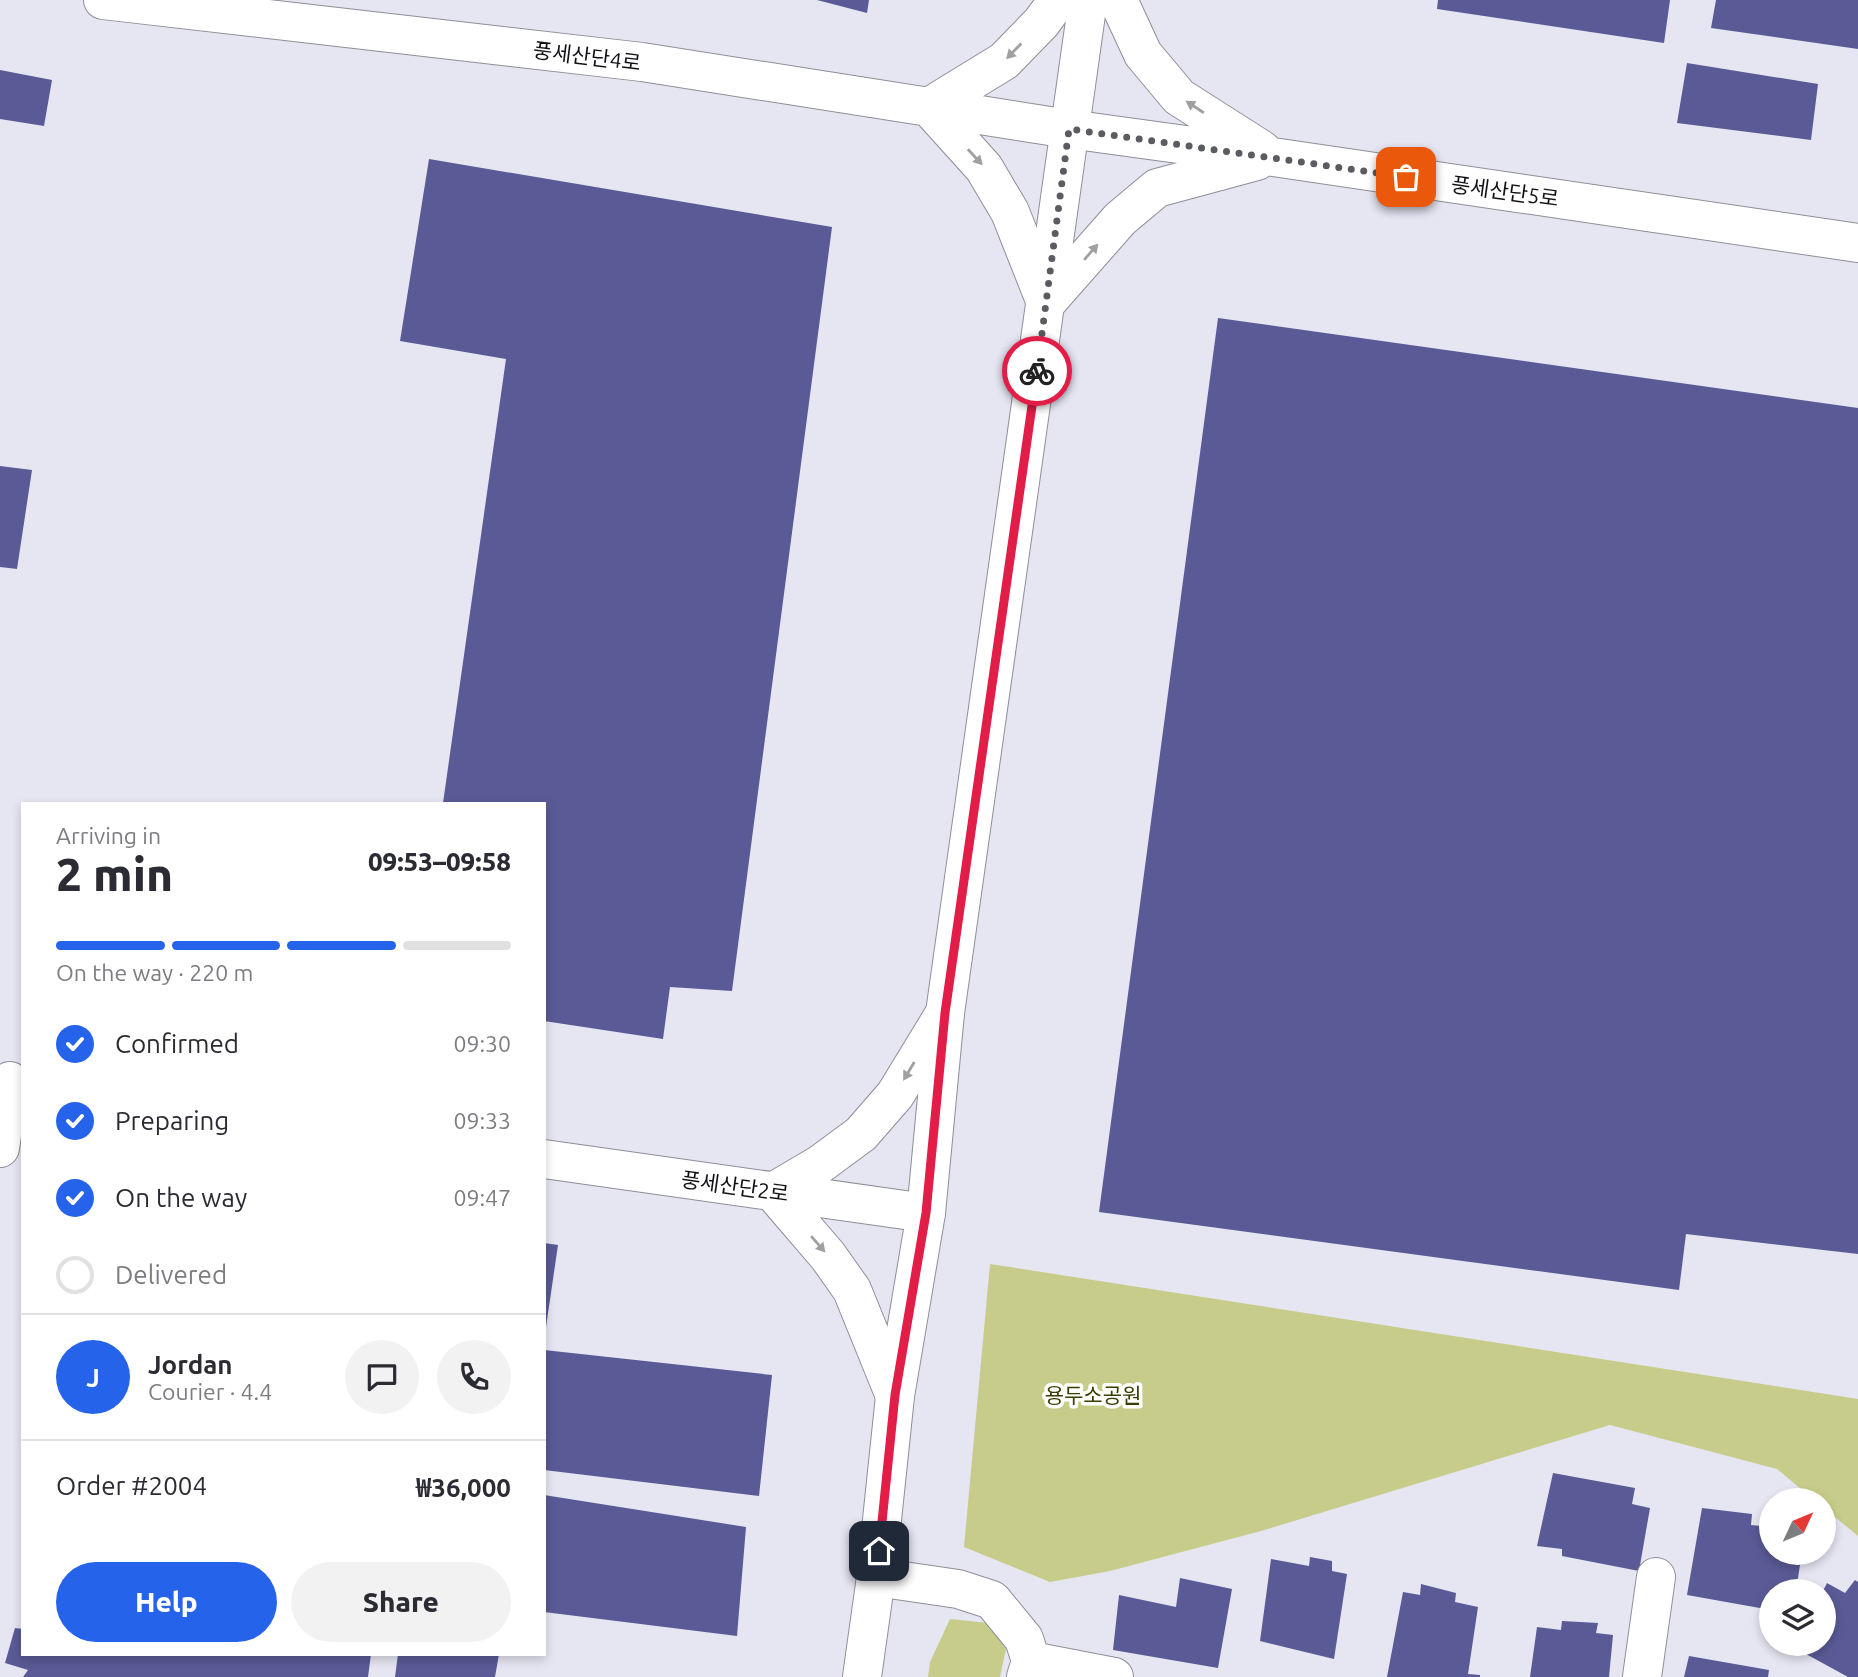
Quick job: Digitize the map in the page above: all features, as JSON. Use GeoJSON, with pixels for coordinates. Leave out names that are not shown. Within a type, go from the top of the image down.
{"type":"FeatureCollection","features":[{"type":"Feature","properties":{"kind":"street","name":"풍세산단4로"},"geometry":{"type":"LineString","coordinates":[[103,0],[642,62],[1069,129]]}},
{"type":"Feature","properties":{"kind":"street"},"geometry":{"type":"LineString","coordinates":[[1046,303],[1010,212],[985,168],[929,107],[1004,61],[1041,23],[1058,0]]}},
{"type":"Feature","properties":{"kind":"street"},"geometry":{"type":"LineString","coordinates":[[862,1677],[876,1577],[895,1395],[926,1213],[945,1013],[1088,0]]}},
{"type":"Feature","properties":{"kind":"street"},"geometry":{"type":"LineString","coordinates":[[1118,0],[1143,54],[1179,97],[1273,157]]}},
{"type":"Feature","properties":{"kind":"street","name":"풍세산단5로"},"geometry":{"type":"LineString","coordinates":[[1069,129],[1858,243]]}},
{"type":"Feature","properties":{"kind":"street"},"geometry":{"type":"LineString","coordinates":[[1046,303],[1120,219],[1157,188],[1273,157]]}},
{"type":"Feature","properties":{"kind":"street"},"geometry":{"type":"LineString","coordinates":[[895,1395],[852,1290],[828,1256],[773,1192],[819,1165],[861,1134],[895,1095],[945,1013]]}},
{"type":"Feature","properties":{"kind":"street"},"geometry":{"type":"LineString","coordinates":[[0,1148],[11,1081]]}},
{"type":"Feature","properties":{"kind":"street","name":"풍세산단2로"},"geometry":{"type":"LineString","coordinates":[[546,1159],[926,1213]]}},
{"type":"Feature","properties":{"kind":"street"},"geometry":{"type":"LineString","coordinates":[[876,1577],[958,1589],[992,1600],[1024,1639],[1028,1669],[1114,1677]]}},
{"type":"Feature","properties":{"kind":"street"},"geometry":{"type":"LineString","coordinates":[[1642,1677],[1656,1577]]}},
{"type":"Feature","properties":{"kind":"green space","name":"용두소공원"},"geometry":{"type":"Polygon","coordinates":[[[990,1264],[1858,1399],[1858,1536],[1836,1518],[1836,1488],[1800,1488],[1777,1469],[1610,1425],[1261,1531],[1110,1571],[1050,1582],[964,1547],[990,1264]]]}},
{"type":"Feature","properties":{"kind":"green space"},"geometry":{"type":"Polygon","coordinates":[[[950,1619],[989,1623],[1006,1649],[1000,1677],[928,1677],[930,1662],[950,1619]]]}},
{"type":"Feature","properties":{"kind":"building"},"geometry":{"type":"Polygon","coordinates":[[[817,0],[869,0],[867,13],[817,0]]]}},
{"type":"Feature","properties":{"kind":"building"},"geometry":{"type":"Polygon","coordinates":[[[1438,0],[1670,0],[1664,43],[1437,9],[1438,0]]]}},
{"type":"Feature","properties":{"kind":"building"},"geometry":{"type":"Polygon","coordinates":[[[1716,0],[1858,0],[1858,49],[1711,28],[1716,0]]]}},
{"type":"Feature","properties":{"kind":"building"},"geometry":{"type":"Polygon","coordinates":[[[1687,63],[1818,84],[1811,140],[1677,123],[1687,63]]]}},
{"type":"Feature","properties":{"kind":"building"},"geometry":{"type":"Polygon","coordinates":[[[0,70],[52,80],[44,126],[0,119],[0,70]]]}},
{"type":"Feature","properties":{"kind":"building"},"geometry":{"type":"Polygon","coordinates":[[[429,159],[832,227],[732,991],[670,987],[663,1039],[546,1021],[546,802],[443,802],[506,359],[400,341],[429,159]]]}},
{"type":"Feature","properties":{"kind":"building"},"geometry":{"type":"Polygon","coordinates":[[[1218,318],[1858,408],[1858,1254],[1686,1234],[1679,1290],[1099,1212],[1218,318]]]}},
{"type":"Feature","properties":{"kind":"building"},"geometry":{"type":"Polygon","coordinates":[[[0,466],[32,470],[17,569],[0,567],[0,466]]]}},
{"type":"Feature","properties":{"kind":"building"},"geometry":{"type":"Polygon","coordinates":[[[546,1243],[558,1245],[546,1327],[546,1243]]]}},
{"type":"Feature","properties":{"kind":"building"},"geometry":{"type":"Polygon","coordinates":[[[546,1350],[772,1375],[759,1496],[546,1470],[546,1350]]]}},
{"type":"Feature","properties":{"kind":"building"},"geometry":{"type":"Polygon","coordinates":[[[1553,1473],[1635,1488],[1632,1504],[1650,1508],[1639,1571],[1562,1556],[1562,1549],[1537,1546],[1553,1473]]]}},
{"type":"Feature","properties":{"kind":"building"},"geometry":{"type":"Polygon","coordinates":[[[546,1495],[746,1527],[737,1636],[546,1612],[546,1495]]]}},
{"type":"Feature","properties":{"kind":"building"},"geometry":{"type":"Polygon","coordinates":[[[1702,1508],[1752,1514],[1751,1525],[1759,1526],[1759,1565],[1800,1565],[1798,1579],[1759,1579],[1759,1608],[1687,1595],[1702,1508]]]}},
{"type":"Feature","properties":{"kind":"building"},"geometry":{"type":"Polygon","coordinates":[[[1310,1557],[1332,1561],[1332,1571],[1347,1574],[1334,1659],[1260,1641],[1271,1559],[1309,1566],[1310,1557]]]}},
{"type":"Feature","properties":{"kind":"building"},"geometry":{"type":"Polygon","coordinates":[[[1180,1578],[1232,1589],[1218,1668],[1113,1650],[1119,1595],[1176,1607],[1180,1578]]]}},
{"type":"Feature","properties":{"kind":"building"},"geometry":{"type":"Polygon","coordinates":[[[1855,1580],[1858,1582],[1858,1677],[1848,1677],[1810,1656],[1836,1656],[1836,1588],[1845,1593],[1855,1580]]]}},
{"type":"Feature","properties":{"kind":"building"},"geometry":{"type":"Polygon","coordinates":[[[1421,1584],[1456,1593],[1455,1602],[1478,1607],[1468,1674],[1480,1677],[1387,1677],[1403,1592],[1420,1595],[1421,1584]]]}},
{"type":"Feature","properties":{"kind":"building"},"geometry":{"type":"Polygon","coordinates":[[[1562,1621],[1598,1623],[1596,1633],[1613,1635],[1609,1677],[1530,1677],[1537,1627],[1561,1630],[1562,1621]]]}},
{"type":"Feature","properties":{"kind":"building"},"geometry":{"type":"Polygon","coordinates":[[[15,1628],[21,1629],[21,1656],[371,1656],[368,1677],[23,1677],[28,1670],[5,1663],[15,1628]]]}},
{"type":"Feature","properties":{"kind":"building"},"geometry":{"type":"Polygon","coordinates":[[[398,1656],[499,1656],[495,1677],[395,1677],[398,1656]]]}},
{"type":"Feature","properties":{"kind":"building"},"geometry":{"type":"Polygon","coordinates":[[[1689,1656],[1769,1670],[1768,1677],[1684,1677],[1689,1656]]]}},
{"type":"Feature","properties":{"kind":"way so far"},"geometry":{"type":"LineString","coordinates":[[1037,371],[1069,129],[1406,177]]}},
{"type":"Feature","properties":{"kind":"route"},"geometry":{"type":"LineString","coordinates":[[879,1551],[895,1395],[926,1213],[945,1013],[1037,371]]}}]}
